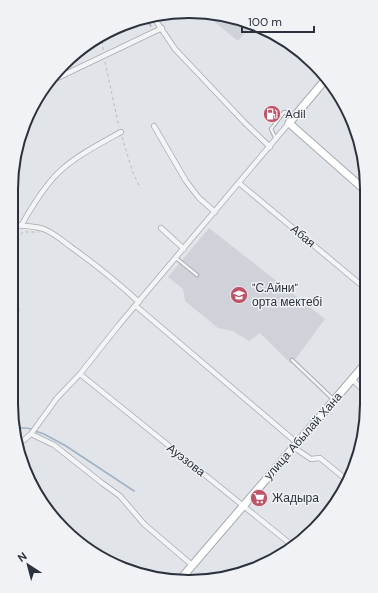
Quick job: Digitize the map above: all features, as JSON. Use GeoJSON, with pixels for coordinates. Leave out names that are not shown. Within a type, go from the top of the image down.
{"type":"FeatureCollection","features":[{"type":"Feature","properties":{"kind":"main road"},"geometry":{"type":"LineString","coordinates":[[323,82],[289,123],[360,186]]}},
{"type":"Feature","properties":{"kind":"main road","name":"улица Абылай Хана"},"geometry":{"type":"LineString","coordinates":[[184,575],[360,370]]}},
{"type":"Feature","properties":{"kind":"street"},"geometry":{"type":"LineString","coordinates":[[156,21],[175,49],[244,123],[270,147]]}},
{"type":"Feature","properties":{"kind":"street"},"geometry":{"type":"LineString","coordinates":[[59,77],[162,28]]}},
{"type":"Feature","properties":{"kind":"street"},"geometry":{"type":"LineString","coordinates":[[22,441],[31,434],[57,398],[80,374],[289,123]]}},
{"type":"Feature","properties":{"kind":"street"},"geometry":{"type":"LineString","coordinates":[[154,126],[186,182],[199,198],[215,212]]}},
{"type":"Feature","properties":{"kind":"street"},"geometry":{"type":"LineString","coordinates":[[21,226],[31,208],[58,173],[68,164],[121,132]]}},
{"type":"Feature","properties":{"kind":"street","name":"Абая"},"geometry":{"type":"LineString","coordinates":[[239,184],[360,284]]}},
{"type":"Feature","properties":{"kind":"street"},"geometry":{"type":"LineString","coordinates":[[18,225],[32,226],[44,229],[54,234],[100,268],[137,304],[311,459],[320,458],[343,477]]}},
{"type":"Feature","properties":{"kind":"street"},"geometry":{"type":"LineString","coordinates":[[160,228],[184,248]]}},
{"type":"Feature","properties":{"kind":"street","name":"Ауэзова"},"geometry":{"type":"LineString","coordinates":[[80,374],[289,543]]}},
{"type":"Feature","properties":{"kind":"street"},"geometry":{"type":"LineString","coordinates":[[352,379],[360,387]]}},
{"type":"Feature","properties":{"kind":"street"},"geometry":{"type":"LineString","coordinates":[[31,434],[54,445],[120,496],[144,524],[167,542],[192,565]]}},
{"type":"Feature","properties":{"kind":"lane"},"geometry":{"type":"LineString","coordinates":[[276,139],[271,129],[284,112],[296,115]]}},
{"type":"Feature","properties":{"kind":"lane"},"geometry":{"type":"LineString","coordinates":[[176,258],[197,276]]}},
{"type":"Feature","properties":{"kind":"lane"},"geometry":{"type":"LineString","coordinates":[[292,360],[334,400]]}},
{"type":"Feature","properties":{"kind":"path"},"geometry":{"type":"LineString","coordinates":[[103,42],[104,56],[121,132],[132,170],[140,188]]}},
{"type":"Feature","properties":{"kind":"path"},"geometry":{"type":"LineString","coordinates":[[18,237],[24,232],[37,233],[44,229]]}},
{"type":"Feature","properties":{"kind":"path"},"geometry":{"type":"LineString","coordinates":[[18,298],[19,311]]}},
{"type":"Feature","properties":{"kind":"shaded area"},"geometry":{"type":"Polygon","coordinates":[[[211,19],[248,29],[238,41],[211,19]]]}},
{"type":"Feature","properties":{"kind":"shaded area","name":"\"С.Айни\" орта мектебі"},"geometry":{"type":"Polygon","coordinates":[[[209,228],[325,319],[296,358],[290,363],[260,333],[249,341],[233,331],[218,328],[185,301],[183,289],[168,277],[209,228]]]}},
{"type":"Feature","properties":{"kind":"waterway"},"geometry":{"type":"LineString","coordinates":[[19,428],[32,429]]}},
{"type":"Feature","properties":{"kind":"waterway"},"geometry":{"type":"LineString","coordinates":[[35,431],[44,434],[66,446],[134,491]]}},
{"type":"Feature","properties":{"kind":"place","name":"Adil"},"geometry":{"type":"Point","coordinates":[272,114]}},
{"type":"Feature","properties":{"kind":"place","name":"\"С.Айни\" орта мектебі"},"geometry":{"type":"Point","coordinates":[239,295]}},
{"type":"Feature","properties":{"kind":"place","name":"Жадыра"},"geometry":{"type":"Point","coordinates":[259,498]}}]}
